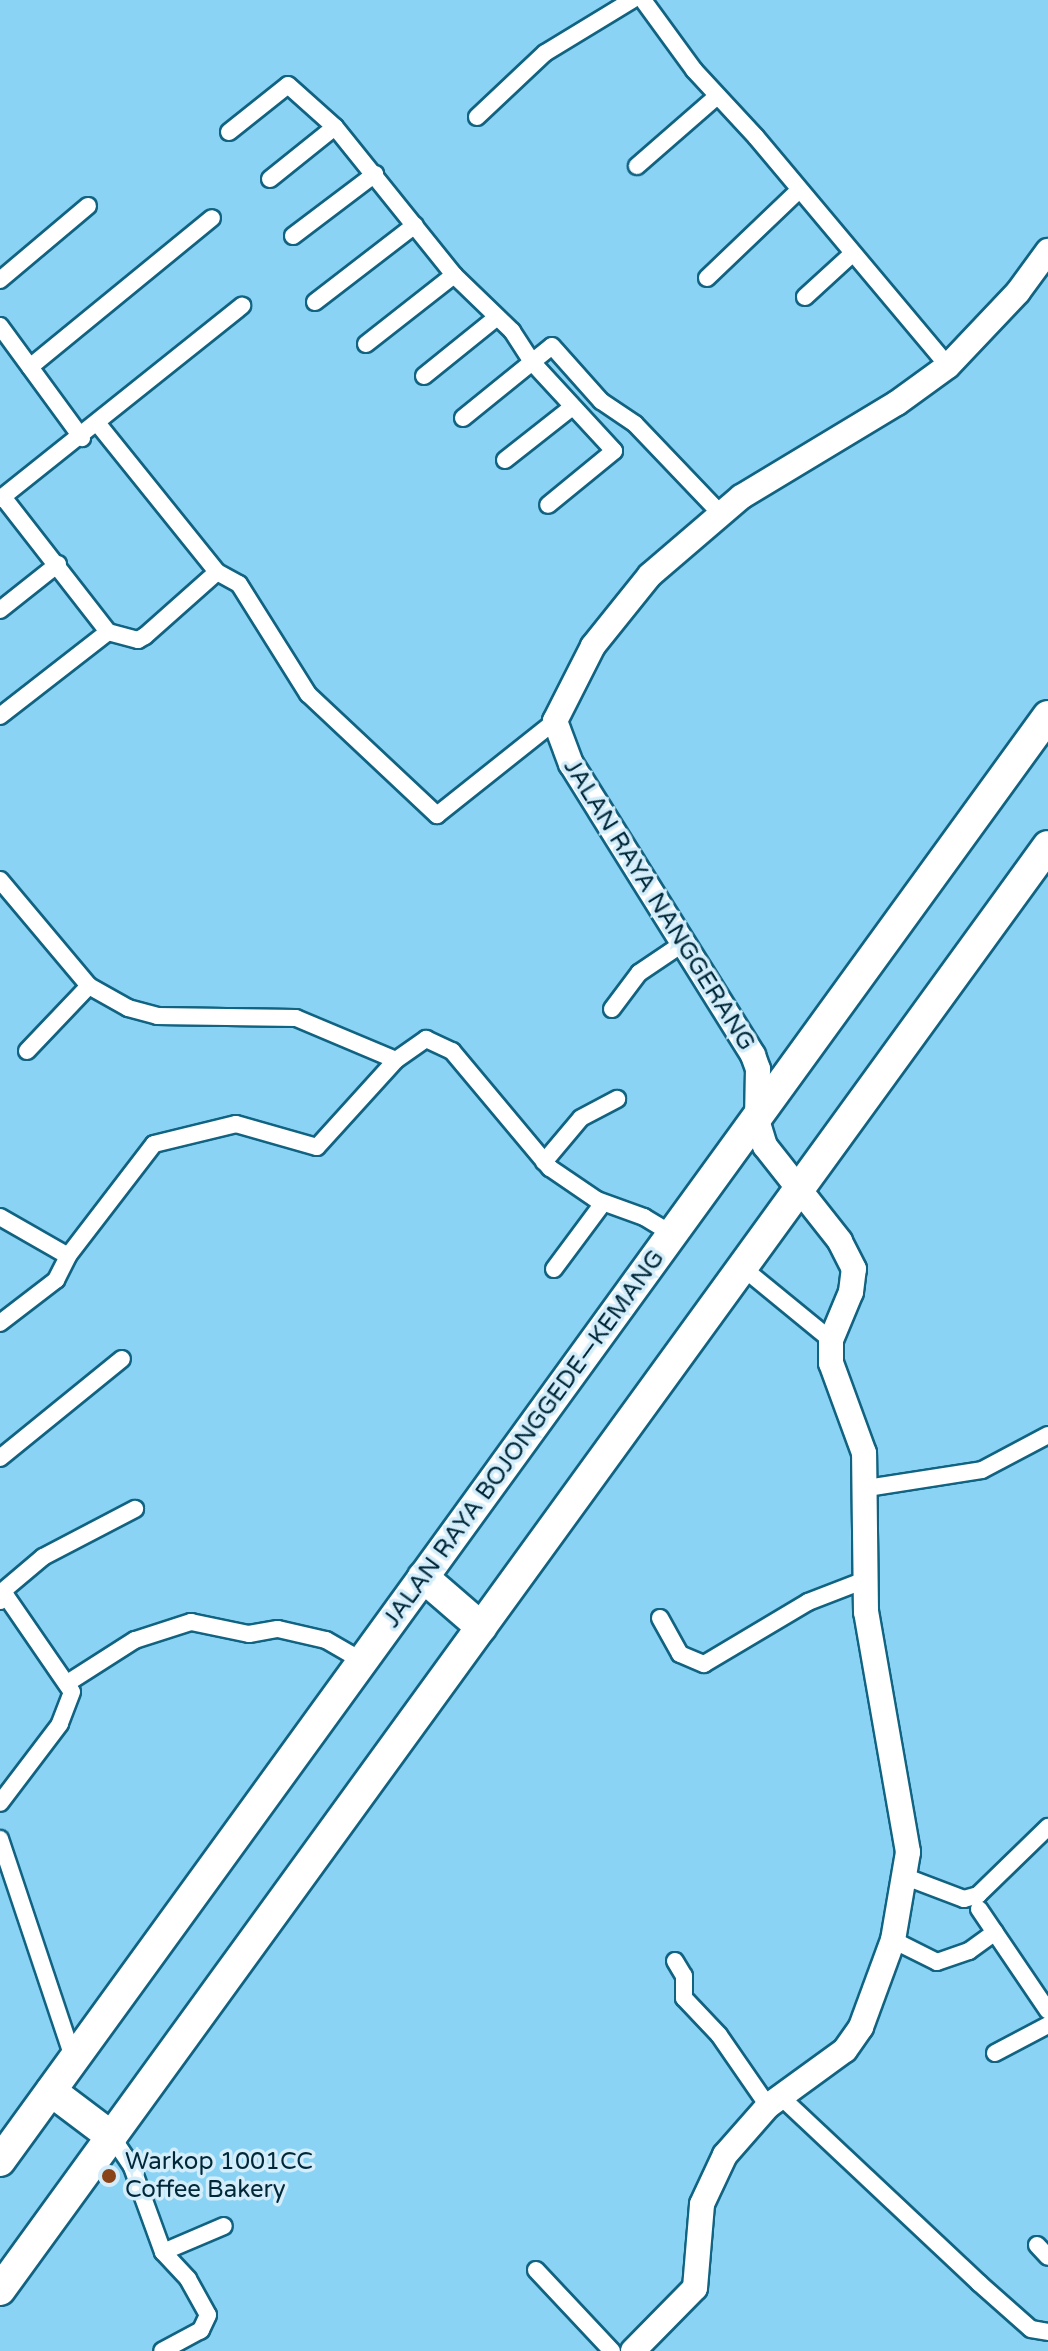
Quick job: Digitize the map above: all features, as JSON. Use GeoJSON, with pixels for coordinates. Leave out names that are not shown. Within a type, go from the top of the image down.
{"type":"FeatureCollection","features":[{"type":"Feature","properties":{"kind":"highway","name":"JALAN RAYA BOJONGGEDE—KEMANG"},"geometry":{"type":"LineString","coordinates":[[0,2161],[360,1660],[674,1235],[1048,716]]}},
{"type":"Feature","properties":{"kind":"highway"},"geometry":{"type":"LineString","coordinates":[[0,2290],[743,1268],[800,1194],[1048,846]]}},
{"type":"Feature","properties":{"kind":"highway"},"geometry":{"type":"LineString","coordinates":[[423,1577],[481,1627]]}},
{"type":"Feature","properties":{"kind":"highway"},"geometry":{"type":"LineString","coordinates":[[51,2091],[112,2137]]}},
{"type":"Feature","properties":{"kind":"street"},"geometry":{"type":"LineString","coordinates":[[477,117],[545,53],[632,0]]}},
{"type":"Feature","properties":{"kind":"street"},"geometry":{"type":"LineString","coordinates":[[643,0],[716,97],[948,366]]}},
{"type":"Feature","properties":{"kind":"street"},"geometry":{"type":"LineString","coordinates":[[229,132],[288,85],[335,127],[454,275],[497,317],[571,408],[614,451],[548,505]]}},
{"type":"Feature","properties":{"kind":"street"},"geometry":{"type":"LineString","coordinates":[[637,166],[716,97]]}},
{"type":"Feature","properties":{"kind":"street"},"geometry":{"type":"LineString","coordinates":[[270,179],[335,127]]}},
{"type":"Feature","properties":{"kind":"street"},"geometry":{"type":"LineString","coordinates":[[293,236],[375,174]]}},
{"type":"Feature","properties":{"kind":"street"},"geometry":{"type":"LineString","coordinates":[[707,278],[799,190]]}},
{"type":"Feature","properties":{"kind":"street"},"geometry":{"type":"LineString","coordinates":[[0,280],[88,206]]}},
{"type":"Feature","properties":{"kind":"street"},"geometry":{"type":"LineString","coordinates":[[30,367],[212,218]]}},
{"type":"Feature","properties":{"kind":"street"},"geometry":{"type":"LineString","coordinates":[[315,302],[415,225]]}},
{"type":"Feature","properties":{"kind":"street"},"geometry":{"type":"LineString","coordinates":[[98,424],[217,572],[239,584],[308,694],[437,815],[555,721],[575,674],[628,598],[720,513],[948,366],[1018,292],[1048,251]]}},
{"type":"Feature","properties":{"kind":"street"},"geometry":{"type":"LineString","coordinates":[[805,297],[851,255]]}},
{"type":"Feature","properties":{"kind":"street"},"geometry":{"type":"LineString","coordinates":[[366,344],[454,275]]}},
{"type":"Feature","properties":{"kind":"street"},"geometry":{"type":"LineString","coordinates":[[217,572],[138,640],[108,632],[58,564],[1,498],[82,438],[242,306]]}},
{"type":"Feature","properties":{"kind":"street"},"geometry":{"type":"LineString","coordinates":[[424,376],[497,317]]}},
{"type":"Feature","properties":{"kind":"street"},"geometry":{"type":"LineString","coordinates":[[0,326],[82,438]]}},
{"type":"Feature","properties":{"kind":"street"},"geometry":{"type":"LineString","coordinates":[[463,418],[552,346],[601,401],[635,424],[720,513]]}},
{"type":"Feature","properties":{"kind":"street"},"geometry":{"type":"LineString","coordinates":[[505,460],[571,408]]}},
{"type":"Feature","properties":{"kind":"street"},"geometry":{"type":"LineString","coordinates":[[0,610],[58,564]]}},
{"type":"Feature","properties":{"kind":"street"},"geometry":{"type":"LineString","coordinates":[[0,716],[108,632]]}},
{"type":"Feature","properties":{"kind":"street","name":"JALAN RAYA NANGGERANG"},"geometry":{"type":"LineString","coordinates":[[555,721],[571,764],[753,1055],[758,1069],[757,1120],[765,1146],[840,1241],[854,1269],[851,1292],[831,1340]]}},
{"type":"Feature","properties":{"kind":"street"},"geometry":{"type":"LineString","coordinates":[[0,880],[89,986],[128,1008],[157,1016],[296,1018],[396,1060]]}},
{"type":"Feature","properties":{"kind":"street"},"geometry":{"type":"LineString","coordinates":[[612,1009],[639,973],[685,942]]}},
{"type":"Feature","properties":{"kind":"street"},"geometry":{"type":"LineString","coordinates":[[27,1051],[89,986]]}},
{"type":"Feature","properties":{"kind":"street"},"geometry":{"type":"LineString","coordinates":[[0,1323],[56,1280],[68,1256],[154,1144],[228,1124],[252,1125],[310,1148],[331,1135],[396,1060],[426,1039],[440,1042],[544,1162],[603,1203],[644,1217],[674,1235]]}},
{"type":"Feature","properties":{"kind":"street"},"geometry":{"type":"LineString","coordinates":[[544,1162],[581,1118],[617,1099]]}},
{"type":"Feature","properties":{"kind":"street"},"geometry":{"type":"LineString","coordinates":[[554,1269],[603,1203]]}},
{"type":"Feature","properties":{"kind":"street"},"geometry":{"type":"LineString","coordinates":[[0,1217],[68,1256]]}},
{"type":"Feature","properties":{"kind":"street"},"geometry":{"type":"LineString","coordinates":[[633,2351],[692,2294],[705,2191],[725,2155],[774,2101],[853,2040],[893,1940],[906,1877],[907,1830],[866,1612],[867,1488],[864,1453],[837,1387],[831,1340],[743,1268]]}},
{"type":"Feature","properties":{"kind":"street"},"geometry":{"type":"LineString","coordinates":[[0,1458],[122,1359]]}},
{"type":"Feature","properties":{"kind":"street"},"geometry":{"type":"LineString","coordinates":[[867,1488],[982,1470],[1048,1435]]}},
{"type":"Feature","properties":{"kind":"street"},"geometry":{"type":"LineString","coordinates":[[0,1803],[60,1724],[70,1701],[69,1682],[3,1592],[43,1557],[135,1509]]}},
{"type":"Feature","properties":{"kind":"street"},"geometry":{"type":"LineString","coordinates":[[660,1618],[680,1654],[704,1664],[791,1611],[865,1580]]}},
{"type":"Feature","properties":{"kind":"street"},"geometry":{"type":"LineString","coordinates":[[69,1682],[135,1640],[191,1622],[249,1634],[278,1629],[326,1640],[360,1660]]}},
{"type":"Feature","properties":{"kind":"street"},"geometry":{"type":"LineString","coordinates":[[906,1877],[964,1899],[978,1895],[1048,1827]]}},
{"type":"Feature","properties":{"kind":"street"},"geometry":{"type":"LineString","coordinates":[[0,1839],[73,2057]]}},
{"type":"Feature","properties":{"kind":"street"},"geometry":{"type":"LineString","coordinates":[[979,1909],[1048,2011]]}},
{"type":"Feature","properties":{"kind":"street"},"geometry":{"type":"LineString","coordinates":[[893,1940],[937,1962],[969,1951],[995,1932]]}},
{"type":"Feature","properties":{"kind":"street"},"geometry":{"type":"LineString","coordinates":[[675,1961],[684,1976],[684,1998],[774,2101],[1031,2329],[1048,2332]]}},
{"type":"Feature","properties":{"kind":"street"},"geometry":{"type":"LineString","coordinates":[[995,2053],[1048,2025]]}},
{"type":"Feature","properties":{"kind":"street"},"geometry":{"type":"LineString","coordinates":[[112,2137],[132,2167],[163,2252],[188,2279],[209,2320],[162,2351]]}},
{"type":"Feature","properties":{"kind":"street"},"geometry":{"type":"LineString","coordinates":[[163,2252],[224,2226]]}},
{"type":"Feature","properties":{"kind":"street"},"geometry":{"type":"LineString","coordinates":[[536,2270],[612,2351]]}},
{"type":"Feature","properties":{"kind":"place","name":"Warkop 1001CC Coffee Bakery"},"geometry":{"type":"Point","coordinates":[109,2176]}}]}
